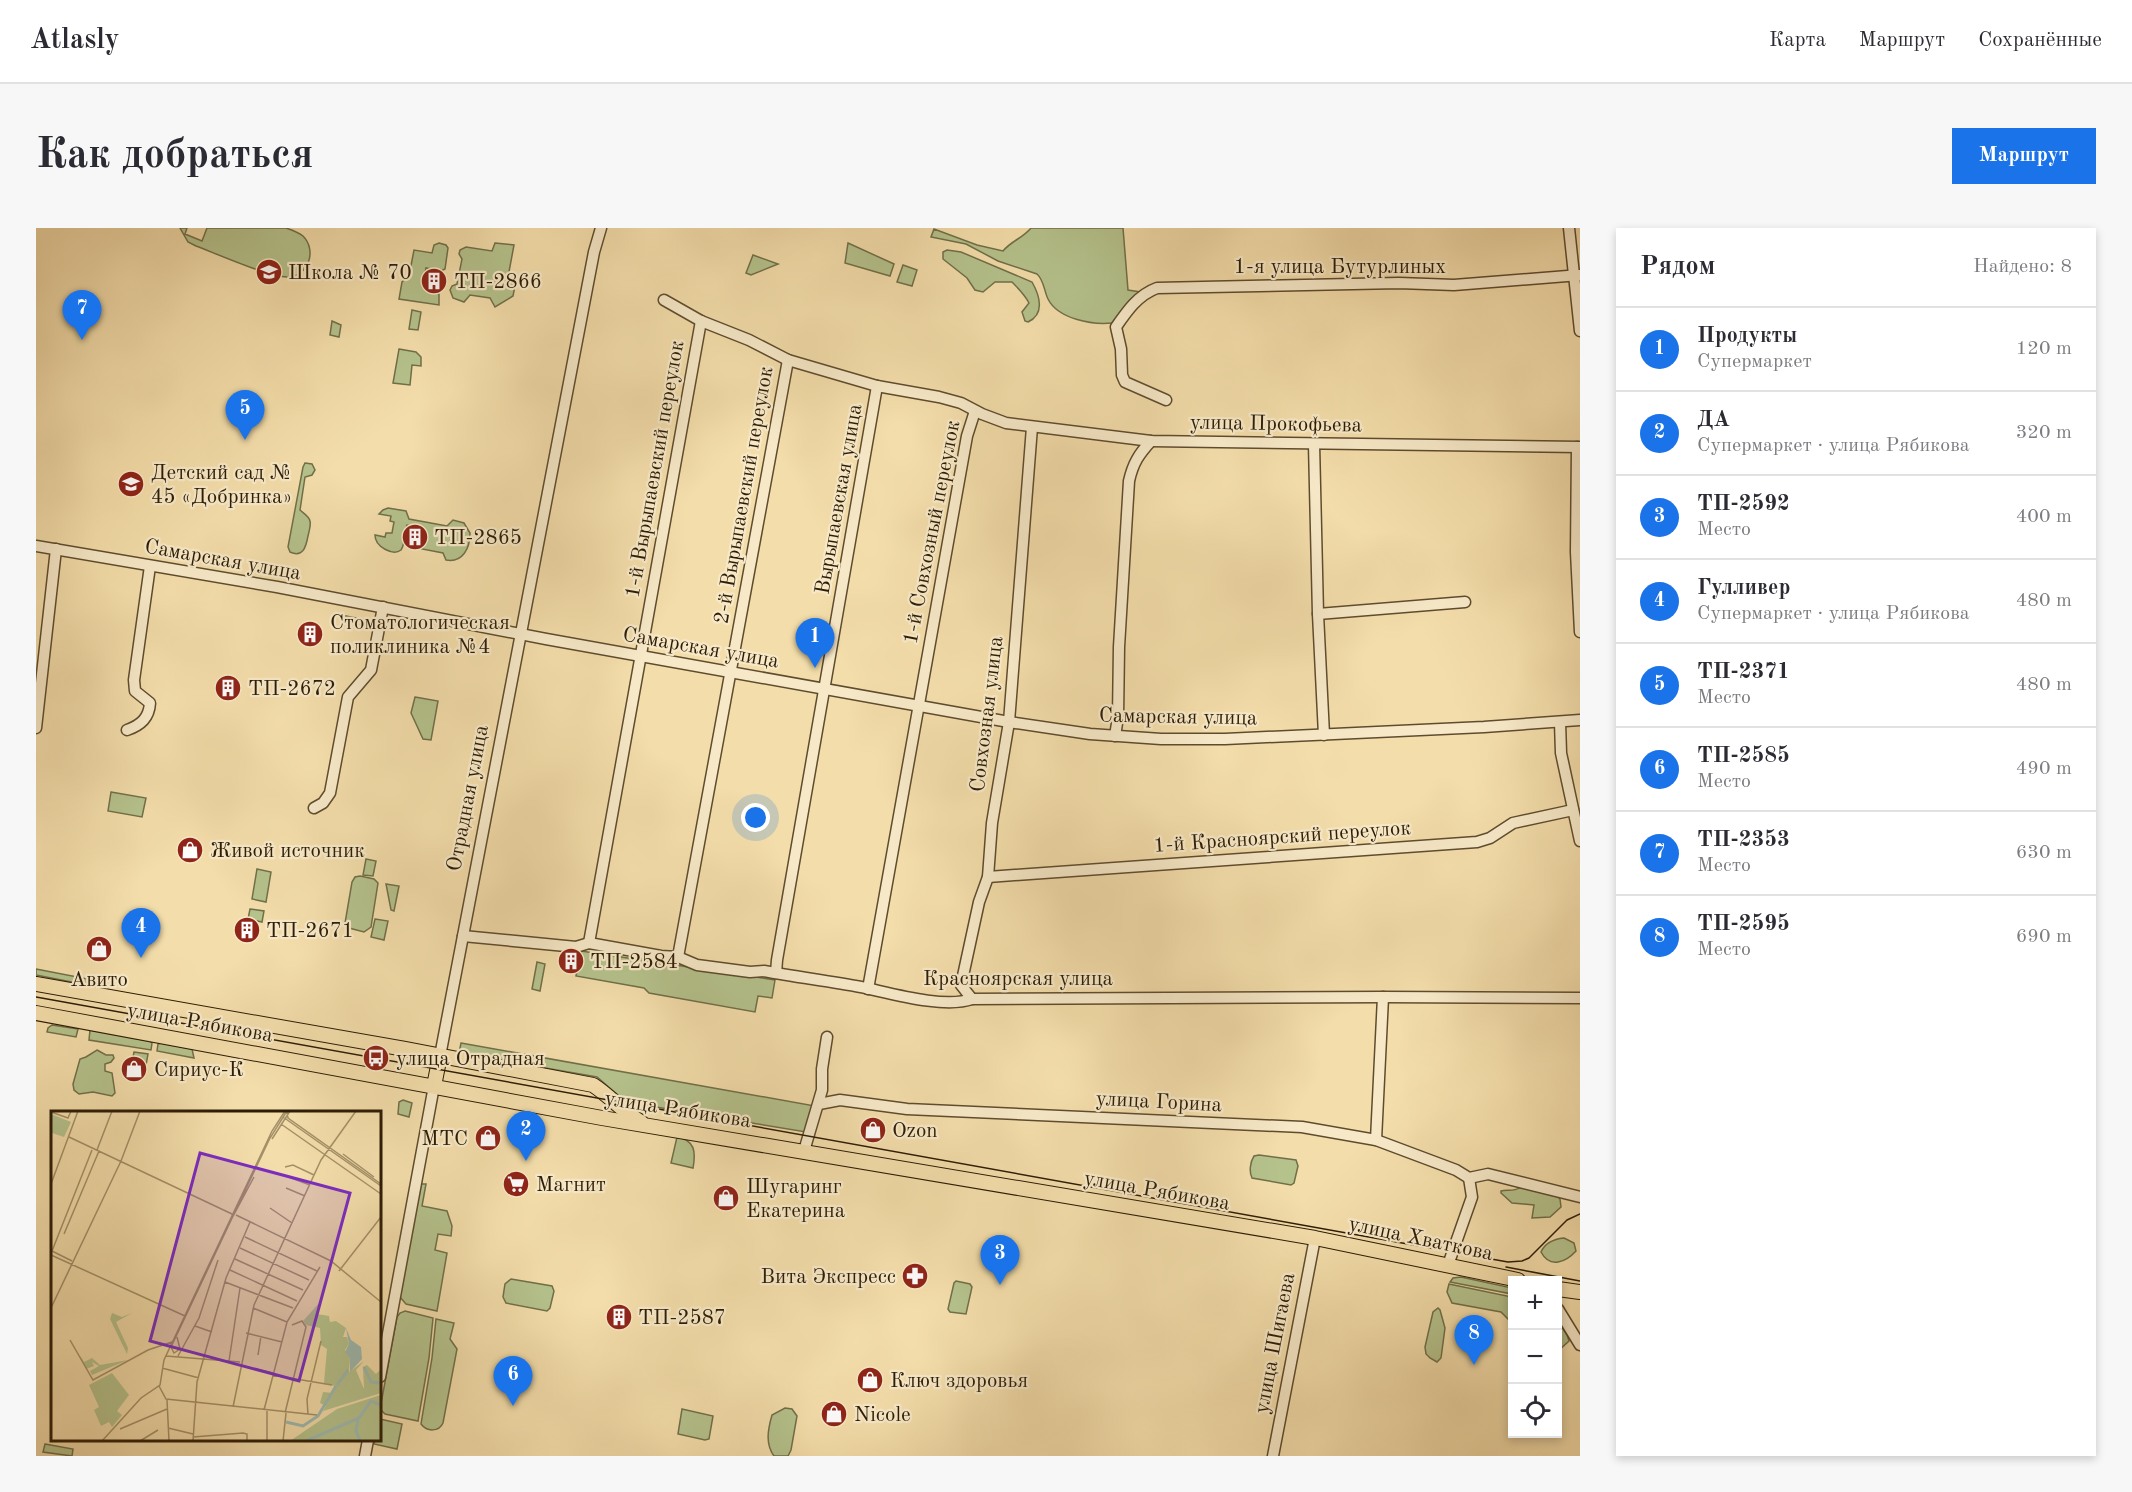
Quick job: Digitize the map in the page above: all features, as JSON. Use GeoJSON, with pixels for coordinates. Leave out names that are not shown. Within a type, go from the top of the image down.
{"type":"FeatureCollection","features":[{"type":"Feature","properties":{"kind":"main road","name":"улица Рябикова"},"geometry":{"type":"LineString","coordinates":[[36,984],[593,1085],[630,1115],[645,1124]]}},
{"type":"Feature","properties":{"kind":"main road","name":"улица Рябикова"},"geometry":{"type":"LineString","coordinates":[[36,1013],[602,1118],[1315,1238]]}},
{"type":"Feature","properties":{"kind":"main road","name":"Отрадная улица"},"geometry":{"type":"LineString","coordinates":[[434,1086],[440,1056]]}},
{"type":"Feature","properties":{"kind":"main road","name":"улица Хваткова"},"geometry":{"type":"LineString","coordinates":[[1315,1238],[1508,1279]]}},
{"type":"Feature","properties":{"kind":"main road"},"geometry":{"type":"LineString","coordinates":[[1562,1290],[1580,1292]]}},
{"type":"Feature","properties":{"kind":"street","name":"Отрадная улица"},"geometry":{"type":"LineString","coordinates":[[440,1056],[594,252],[601,228]]}},
{"type":"Feature","properties":{"kind":"street"},"geometry":{"type":"LineString","coordinates":[[1569,228],[1577,275],[1580,331]]}},
{"type":"Feature","properties":{"kind":"street","name":"1-я улица Бутурлиных"},"geometry":{"type":"LineString","coordinates":[[1166,400],[1125,382],[1122,375],[1121,349],[1116,327],[1127,310],[1146,292],[1157,288],[1399,283],[1454,285],[1577,275]]}},
{"type":"Feature","properties":{"kind":"street","name":"1-й Совхозный переулок"},"geometry":{"type":"LineString","coordinates":[[664,300],[701,321],[749,340],[788,360],[877,386],[939,397],[961,403],[975,411],[967,436],[917,705],[868,989]]}},
{"type":"Feature","properties":{"kind":"street","name":"1-й Вырыпаевский переулок"},"geometry":{"type":"LineString","coordinates":[[589,943],[701,321]]}},
{"type":"Feature","properties":{"kind":"street","name":"2-й Вырыпаевский переулок"},"geometry":{"type":"LineString","coordinates":[[678,957],[788,360]]}},
{"type":"Feature","properties":{"kind":"street","name":"Вырыпаевская улица"},"geometry":{"type":"LineString","coordinates":[[776,973],[877,386]]}},
{"type":"Feature","properties":{"kind":"street","name":"улица Прокофьева"},"geometry":{"type":"LineString","coordinates":[[975,411],[1006,423],[1152,441],[1578,447]]}},
{"type":"Feature","properties":{"kind":"street","name":"Совхозная улица"},"geometry":{"type":"LineString","coordinates":[[961,985],[979,902],[988,877],[992,823],[1009,722],[1032,427]]}},
{"type":"Feature","properties":{"kind":"street"},"geometry":{"type":"LineString","coordinates":[[1115,736],[1118,717],[1119,647],[1129,481],[1132,465],[1152,441]]}},
{"type":"Feature","properties":{"kind":"street"},"geometry":{"type":"LineString","coordinates":[[1314,444],[1318,614],[1324,735]]}},
{"type":"Feature","properties":{"kind":"street"},"geometry":{"type":"LineString","coordinates":[[1578,447],[1576,552],[1580,632]]}},
{"type":"Feature","properties":{"kind":"street","name":"Самарская улица"},"geometry":{"type":"LineString","coordinates":[[36,546],[1009,722],[1115,736],[1208,740],[1580,720]]}},
{"type":"Feature","properties":{"kind":"street"},"geometry":{"type":"LineString","coordinates":[[36,728],[56,549]]}},
{"type":"Feature","properties":{"kind":"street"},"geometry":{"type":"LineString","coordinates":[[127,730],[142,723],[149,711],[150,703],[135,691],[134,680],[150,566]]}},
{"type":"Feature","properties":{"kind":"street"},"geometry":{"type":"LineString","coordinates":[[1318,614],[1465,602]]}},
{"type":"Feature","properties":{"kind":"street"},"geometry":{"type":"LineString","coordinates":[[314,808],[323,803],[330,793],[348,697],[371,670],[383,607]]}},
{"type":"Feature","properties":{"kind":"street"},"geometry":{"type":"LineString","coordinates":[[1560,722],[1561,753],[1580,841]]}},
{"type":"Feature","properties":{"kind":"street","name":"1-й Красноярский переулок"},"geometry":{"type":"LineString","coordinates":[[988,877],[1478,842],[1490,838],[1513,823],[1573,810]]}},
{"type":"Feature","properties":{"kind":"street","name":"Красноярская улица"},"geometry":{"type":"LineString","coordinates":[[463,936],[576,947],[589,943],[678,957],[691,964],[776,973],[914,998],[962,1002],[972,999],[1580,998]]}},
{"type":"Feature","properties":{"kind":"street"},"geometry":{"type":"LineString","coordinates":[[945,1001],[961,985],[972,999]]}},
{"type":"Feature","properties":{"kind":"street"},"geometry":{"type":"LineString","coordinates":[[1376,1140],[1383,997]]}},
{"type":"Feature","properties":{"kind":"street"},"geometry":{"type":"LineString","coordinates":[[804,1151],[822,1090],[827,1037]]}},
{"type":"Feature","properties":{"kind":"street","name":"Отрадная улица"},"geometry":{"type":"LineString","coordinates":[[381,1372],[434,1086]]}},
{"type":"Feature","properties":{"kind":"street","name":"улица Горина"},"geometry":{"type":"LineString","coordinates":[[819,1104],[840,1100],[907,1109],[1302,1127],[1376,1140],[1456,1170],[1469,1178]]}},
{"type":"Feature","properties":{"kind":"street"},"geometry":{"type":"LineString","coordinates":[[1448,1265],[1472,1197],[1469,1178],[1488,1174],[1580,1197]]}},
{"type":"Feature","properties":{"kind":"street","name":"улица Шигаева"},"geometry":{"type":"LineString","coordinates":[[1273,1456],[1315,1238]]}},
{"type":"Feature","properties":{"kind":"street"},"geometry":{"type":"LineString","coordinates":[[1562,1317],[1580,1345]]}},
{"type":"Feature","properties":{"kind":"street"},"geometry":{"type":"LineString","coordinates":[[365,1456],[368,1441]]}},
{"type":"Feature","properties":{"kind":"green space"},"geometry":{"type":"Polygon","coordinates":[[[180,228],[187,228],[185,234],[202,241],[207,228],[286,228],[303,236],[310,248],[309,261],[306,267],[295,276],[269,274],[188,242],[180,228]]]}},
{"type":"Feature","properties":{"kind":"green space"},"geometry":{"type":"Polygon","coordinates":[[[1031,228],[1123,228],[1128,290],[1141,292],[1112,323],[1086,322],[1067,316],[1053,306],[1037,274],[998,261],[966,244],[931,237],[934,229],[977,245],[1003,251],[1031,228]]]}},
{"type":"Feature","properties":{"kind":"green space"},"geometry":{"type":"Polygon","coordinates":[[[439,243],[448,248],[445,269],[441,271],[426,268],[423,284],[430,286],[429,290],[439,294],[439,305],[399,299],[402,282],[409,276],[414,250],[432,253],[434,245],[439,243]]]}},
{"type":"Feature","properties":{"kind":"green space"},"geometry":{"type":"Polygon","coordinates":[[[495,243],[514,245],[508,277],[515,286],[513,296],[495,307],[490,298],[470,295],[464,302],[453,298],[450,290],[457,284],[462,259],[459,254],[460,250],[466,247],[492,251],[495,243]]]}},
{"type":"Feature","properties":{"kind":"green space"},"geometry":{"type":"Polygon","coordinates":[[[848,243],[894,264],[890,276],[845,263],[848,243]]]}},
{"type":"Feature","properties":{"kind":"green space"},"geometry":{"type":"Polygon","coordinates":[[[947,250],[961,252],[1032,282],[1039,299],[1037,314],[1028,322],[1025,321],[1022,312],[1029,303],[1012,282],[995,282],[983,292],[975,290],[967,278],[943,259],[943,252],[947,250]]]}},
{"type":"Feature","properties":{"kind":"green space"},"geometry":{"type":"Polygon","coordinates":[[[753,255],[778,264],[751,275],[746,273],[753,255]]]}},
{"type":"Feature","properties":{"kind":"green space"},"geometry":{"type":"Polygon","coordinates":[[[903,265],[917,270],[912,286],[897,282],[903,265]]]}},
{"type":"Feature","properties":{"kind":"green space"},"geometry":{"type":"Polygon","coordinates":[[[412,310],[421,312],[418,330],[409,329],[412,310]]]}},
{"type":"Feature","properties":{"kind":"green space"},"geometry":{"type":"Polygon","coordinates":[[[332,321],[341,325],[339,337],[330,335],[332,321]]]}},
{"type":"Feature","properties":{"kind":"green space"},"geometry":{"type":"Polygon","coordinates":[[[399,349],[416,352],[421,357],[421,366],[412,365],[410,385],[393,383],[399,349]]]}},
{"type":"Feature","properties":{"kind":"green space"},"geometry":{"type":"Polygon","coordinates":[[[305,463],[312,464],[315,470],[312,475],[305,477],[300,510],[310,521],[310,526],[305,547],[298,554],[290,552],[288,547],[305,463]]]}},
{"type":"Feature","properties":{"kind":"green space"},"geometry":{"type":"Polygon","coordinates":[[[388,508],[406,511],[409,519],[447,526],[453,520],[464,523],[470,533],[467,549],[461,557],[446,560],[443,553],[422,549],[424,536],[420,535],[421,528],[407,525],[401,550],[394,552],[381,547],[375,535],[385,537],[386,533],[392,533],[394,522],[390,521],[391,516],[379,514],[388,508]]]}},
{"type":"Feature","properties":{"kind":"green space"},"geometry":{"type":"Polygon","coordinates":[[[346,616],[372,621],[371,627],[345,622],[346,616]]]}},
{"type":"Feature","properties":{"kind":"green space"},"geometry":{"type":"Polygon","coordinates":[[[415,697],[438,701],[431,740],[423,739],[411,713],[415,697]]]}},
{"type":"Feature","properties":{"kind":"green space"},"geometry":{"type":"Polygon","coordinates":[[[111,792],[146,798],[142,817],[108,811],[111,792]]]}},
{"type":"Feature","properties":{"kind":"green space"},"geometry":{"type":"Polygon","coordinates":[[[366,859],[376,861],[373,876],[363,875],[366,859]]]}},
{"type":"Feature","properties":{"kind":"green space"},"geometry":{"type":"Polygon","coordinates":[[[257,869],[271,872],[266,902],[252,899],[257,869]]]}},
{"type":"Feature","properties":{"kind":"green space"},"geometry":{"type":"Polygon","coordinates":[[[355,877],[374,879],[378,883],[371,927],[364,932],[349,928],[345,923],[352,882],[355,877]]]}},
{"type":"Feature","properties":{"kind":"green space"},"geometry":{"type":"Polygon","coordinates":[[[386,884],[399,886],[394,911],[391,910],[386,884]]]}},
{"type":"Feature","properties":{"kind":"green space"},"geometry":{"type":"Polygon","coordinates":[[[250,909],[264,911],[262,922],[248,919],[250,909]]]}},
{"type":"Feature","properties":{"kind":"green space"},"geometry":{"type":"Polygon","coordinates":[[[375,919],[388,921],[384,940],[371,937],[375,919]]]}},
{"type":"Feature","properties":{"kind":"green space"},"geometry":{"type":"Polygon","coordinates":[[[581,951],[775,980],[772,998],[758,996],[755,1012],[649,993],[644,988],[576,976],[581,951]]]}},
{"type":"Feature","properties":{"kind":"green space"},"geometry":{"type":"Polygon","coordinates":[[[537,962],[545,964],[540,991],[532,989],[537,962]]]}},
{"type":"Feature","properties":{"kind":"green space"},"geometry":{"type":"Polygon","coordinates":[[[36,969],[88,979],[87,985],[36,975],[36,969]]]}},
{"type":"Feature","properties":{"kind":"green space"},"geometry":{"type":"Polygon","coordinates":[[[52,1025],[78,1029],[76,1037],[47,1032],[52,1025]]]}},
{"type":"Feature","properties":{"kind":"green space"},"geometry":{"type":"Polygon","coordinates":[[[90,1030],[149,1041],[152,1043],[151,1050],[89,1040],[90,1030]]]}},
{"type":"Feature","properties":{"kind":"green space"},"geometry":{"type":"Polygon","coordinates":[[[461,1043],[815,1106],[806,1132],[626,1102],[597,1077],[459,1053],[461,1043]]]}},
{"type":"Feature","properties":{"kind":"green space"},"geometry":{"type":"Polygon","coordinates":[[[158,1044],[192,1049],[194,1058],[157,1051],[158,1044]]]}},
{"type":"Feature","properties":{"kind":"green space"},"geometry":{"type":"Polygon","coordinates":[[[97,1050],[106,1055],[113,1055],[114,1058],[105,1064],[105,1071],[112,1073],[115,1093],[112,1096],[93,1092],[79,1094],[74,1090],[73,1084],[80,1059],[97,1050]]]}},
{"type":"Feature","properties":{"kind":"green space"},"geometry":{"type":"Polygon","coordinates":[[[134,1052],[148,1054],[146,1065],[132,1062],[134,1052]]]}},
{"type":"Feature","properties":{"kind":"green space"},"geometry":{"type":"Polygon","coordinates":[[[403,1100],[412,1103],[409,1117],[398,1114],[399,1102],[403,1100]]]}},
{"type":"Feature","properties":{"kind":"green space"},"geometry":{"type":"Polygon","coordinates":[[[677,1137],[691,1144],[694,1152],[693,1168],[671,1163],[677,1137]]]}},
{"type":"Feature","properties":{"kind":"green space"},"geometry":{"type":"Polygon","coordinates":[[[1254,1156],[1296,1160],[1298,1166],[1294,1183],[1291,1185],[1252,1178],[1250,1170],[1252,1161],[1254,1156]]]}},
{"type":"Feature","properties":{"kind":"green space"},"geometry":{"type":"Polygon","coordinates":[[[421,1184],[426,1184],[422,1206],[447,1211],[452,1226],[451,1236],[438,1234],[435,1250],[447,1253],[437,1311],[406,1304],[400,1297],[421,1184]]]}},
{"type":"Feature","properties":{"kind":"green space"},"geometry":{"type":"Polygon","coordinates":[[[1528,1188],[1557,1196],[1561,1207],[1550,1217],[1532,1218],[1534,1205],[1512,1203],[1501,1193],[1501,1191],[1528,1188]]]}},
{"type":"Feature","properties":{"kind":"green space"},"geometry":{"type":"Polygon","coordinates":[[[1564,1238],[1574,1243],[1576,1251],[1563,1261],[1549,1261],[1541,1252],[1553,1240],[1564,1238]]]}},
{"type":"Feature","properties":{"kind":"green space"},"geometry":{"type":"Polygon","coordinates":[[[1461,1277],[1508,1287],[1508,1293],[1450,1282],[1453,1278],[1461,1277]]]}},
{"type":"Feature","properties":{"kind":"green space"},"geometry":{"type":"Polygon","coordinates":[[[511,1279],[552,1286],[554,1291],[550,1308],[547,1311],[506,1303],[503,1297],[505,1284],[511,1279]]]}},
{"type":"Feature","properties":{"kind":"green space"},"geometry":{"type":"Polygon","coordinates":[[[956,1281],[970,1284],[972,1287],[966,1314],[950,1312],[948,1309],[956,1281]]]}},
{"type":"Feature","properties":{"kind":"green space"},"geometry":{"type":"Polygon","coordinates":[[[1449,1284],[1508,1296],[1508,1319],[1501,1312],[1452,1303],[1447,1292],[1449,1284]]]}},
{"type":"Feature","properties":{"kind":"green space"},"geometry":{"type":"Polygon","coordinates":[[[1438,1308],[1445,1328],[1441,1358],[1437,1362],[1426,1354],[1425,1347],[1433,1312],[1438,1308]]]}},
{"type":"Feature","properties":{"kind":"green space"},"geometry":{"type":"Polygon","coordinates":[[[405,1311],[433,1318],[429,1358],[418,1421],[385,1414],[381,1410],[397,1317],[405,1311]]]}},
{"type":"Feature","properties":{"kind":"green space"},"geometry":{"type":"Polygon","coordinates":[[[436,1319],[454,1323],[450,1339],[457,1349],[443,1423],[439,1428],[433,1430],[421,1424],[436,1319]]]}},
{"type":"Feature","properties":{"kind":"green space"},"geometry":{"type":"Polygon","coordinates":[[[1562,1327],[1567,1335],[1569,1341],[1562,1347],[1562,1327]]]}},
{"type":"Feature","properties":{"kind":"green space"},"geometry":{"type":"Polygon","coordinates":[[[785,1408],[792,1409],[797,1416],[791,1450],[788,1456],[774,1456],[768,1441],[772,1415],[785,1408]]]}},
{"type":"Feature","properties":{"kind":"green space"},"geometry":{"type":"Polygon","coordinates":[[[682,1409],[713,1416],[709,1439],[678,1434],[682,1409]]]}},
{"type":"Feature","properties":{"kind":"green space"},"geometry":{"type":"Polygon","coordinates":[[[381,1419],[402,1424],[397,1449],[374,1444],[375,1441],[381,1441],[381,1419]]]}},
{"type":"Feature","properties":{"kind":"green space"},"geometry":{"type":"Polygon","coordinates":[[[45,1444],[73,1449],[72,1456],[43,1452],[45,1444]]]}},
{"type":"Feature","properties":{"kind":"tram line"},"geometry":{"type":"LineString","coordinates":[[36,997],[1508,1262],[1529,1258],[1567,1220],[1580,1214]]}},
{"type":"Feature","properties":{"kind":"tram line"},"geometry":{"type":"LineString","coordinates":[[1506,1267],[1580,1281]]}},
{"type":"Feature","properties":{"kind":"place","name":"Школа № 70"},"geometry":{"type":"Point","coordinates":[269,272]}},
{"type":"Feature","properties":{"kind":"place","name":"ТП-2866"},"geometry":{"type":"Point","coordinates":[434,281]}},
{"type":"Feature","properties":{"kind":"place","name":"ТП-2353"},"geometry":{"type":"Point","coordinates":[82,340]}},
{"type":"Feature","properties":{"kind":"place","name":"ТП-2371"},"geometry":{"type":"Point","coordinates":[245,440]}},
{"type":"Feature","properties":{"kind":"place","name":"Детский сад № 45 «Добринка»"},"geometry":{"type":"Point","coordinates":[131,484]}},
{"type":"Feature","properties":{"kind":"place","name":"ТП-2865"},"geometry":{"type":"Point","coordinates":[415,537]}},
{"type":"Feature","properties":{"kind":"place","name":"Стоматологическая поликлиника №4"},"geometry":{"type":"Point","coordinates":[310,634]}},
{"type":"Feature","properties":{"kind":"place","name":"Продукты"},"geometry":{"type":"Point","coordinates":[815,668]}},
{"type":"Feature","properties":{"kind":"place","name":"ТП-2672"},"geometry":{"type":"Point","coordinates":[228,688]}},
{"type":"Feature","properties":{"kind":"place","name":"Живой источник"},"geometry":{"type":"Point","coordinates":[190,850]}},
{"type":"Feature","properties":{"kind":"place","name":"ТП-2671"},"geometry":{"type":"Point","coordinates":[247,930]}},
{"type":"Feature","properties":{"kind":"place","name":"Авито"},"geometry":{"type":"Point","coordinates":[99,949]}},
{"type":"Feature","properties":{"kind":"place","name":"Гулливер"},"geometry":{"type":"Point","coordinates":[141,958]}},
{"type":"Feature","properties":{"kind":"place","name":"ТП-2584"},"geometry":{"type":"Point","coordinates":[571,961]}},
{"type":"Feature","properties":{"kind":"place","name":"улица Отрадная"},"geometry":{"type":"Point","coordinates":[376,1058]}},
{"type":"Feature","properties":{"kind":"place","name":"Сириус-К"},"geometry":{"type":"Point","coordinates":[134,1069]}},
{"type":"Feature","properties":{"kind":"place","name":"Ozon"},"geometry":{"type":"Point","coordinates":[873,1130]}},
{"type":"Feature","properties":{"kind":"place","name":"МТС"},"geometry":{"type":"Point","coordinates":[488,1138]}},
{"type":"Feature","properties":{"kind":"place","name":"ДА"},"geometry":{"type":"Point","coordinates":[526,1161]}},
{"type":"Feature","properties":{"kind":"place","name":"Магнит"},"geometry":{"type":"Point","coordinates":[516,1184]}},
{"type":"Feature","properties":{"kind":"place","name":"Шугаринг Екатерина"},"geometry":{"type":"Point","coordinates":[726,1198]}},
{"type":"Feature","properties":{"kind":"place","name":"Вита Экспресс"},"geometry":{"type":"Point","coordinates":[915,1276]}},
{"type":"Feature","properties":{"kind":"place","name":"ТП-2592"},"geometry":{"type":"Point","coordinates":[1000,1285]}},
{"type":"Feature","properties":{"kind":"place","name":"ТП-2587"},"geometry":{"type":"Point","coordinates":[619,1317]}},
{"type":"Feature","properties":{"kind":"place","name":"ТП-2595"},"geometry":{"type":"Point","coordinates":[1474,1365]}},
{"type":"Feature","properties":{"kind":"place","name":"Ключ здоровья"},"geometry":{"type":"Point","coordinates":[870,1380]}},
{"type":"Feature","properties":{"kind":"place","name":"ТП-2585"},"geometry":{"type":"Point","coordinates":[513,1406]}},
{"type":"Feature","properties":{"kind":"place","name":"Nicole"},"geometry":{"type":"Point","coordinates":[834,1414]}}]}
